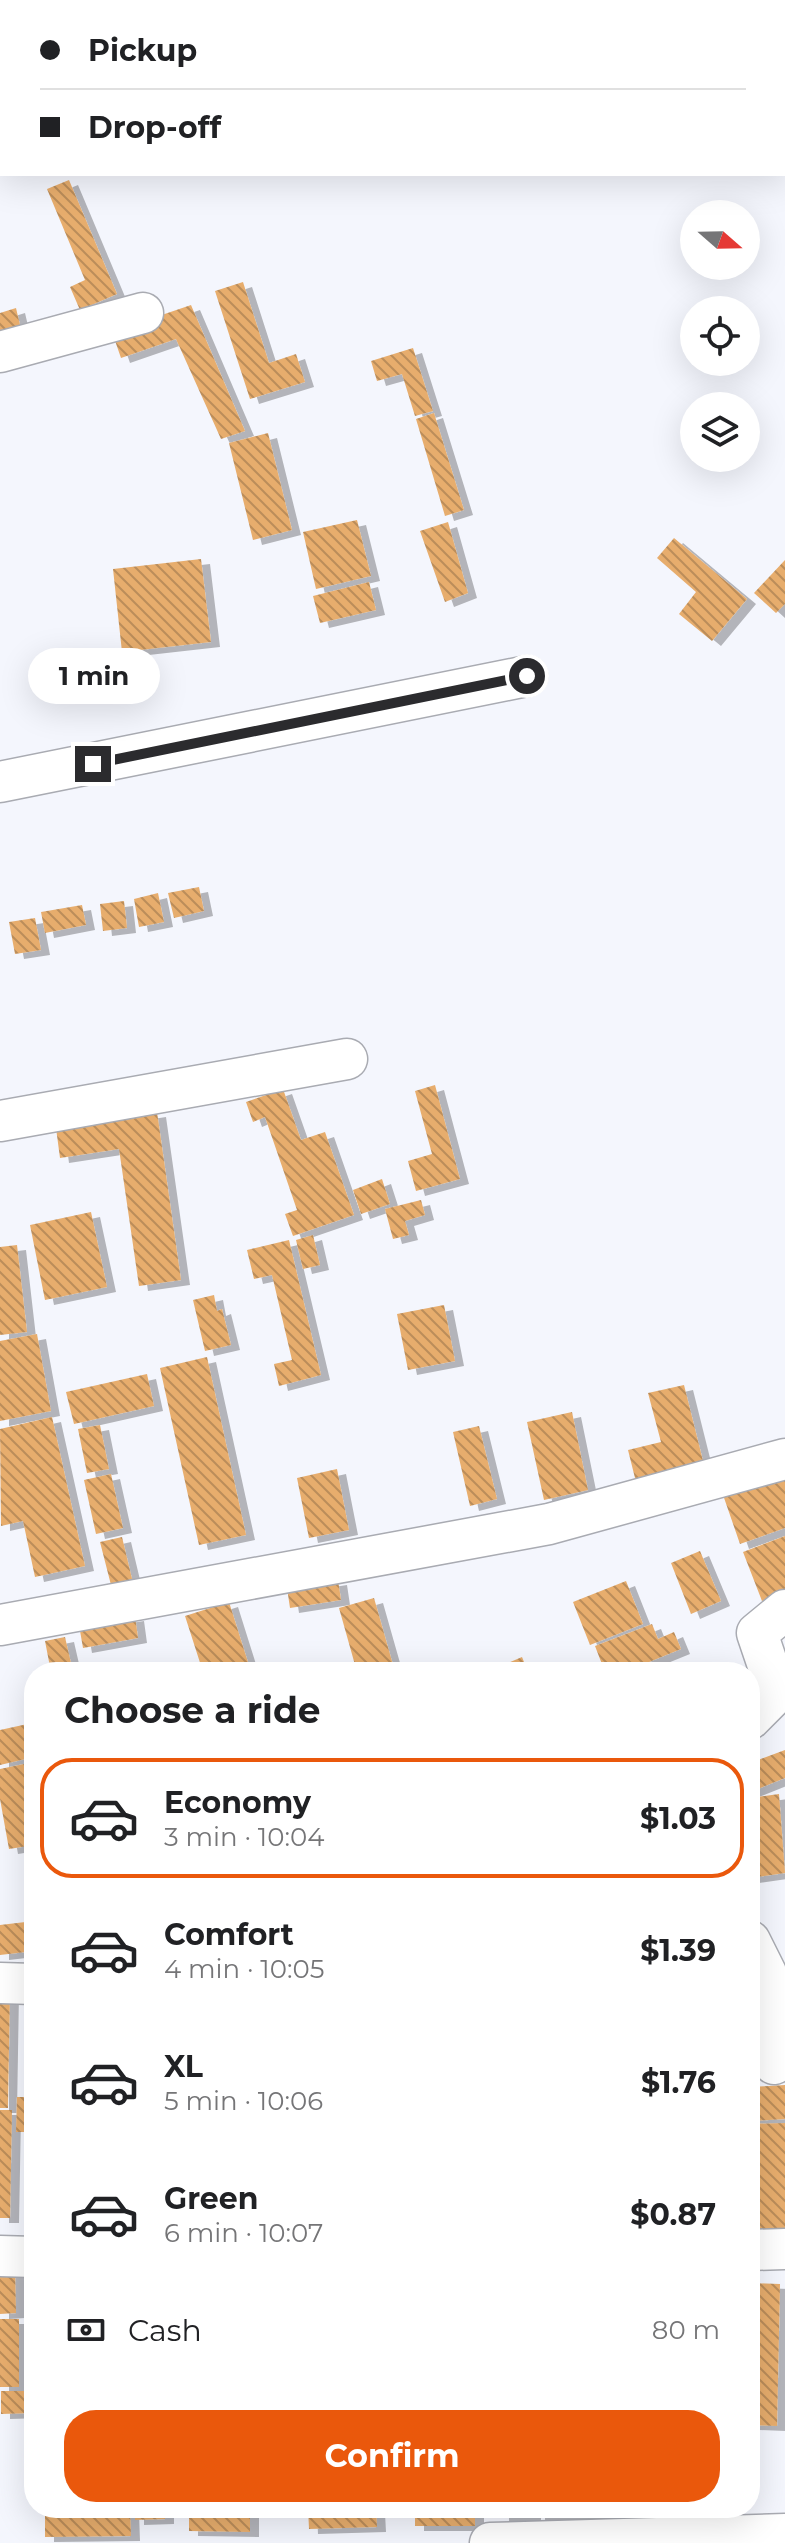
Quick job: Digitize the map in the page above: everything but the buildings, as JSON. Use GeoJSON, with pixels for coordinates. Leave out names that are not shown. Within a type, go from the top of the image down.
{"type":"FeatureCollection","features":[{"type":"Feature","properties":{"kind":"street"},"geometry":{"type":"LineString","coordinates":[[0,352],[143,313]]}},
{"type":"Feature","properties":{"kind":"street"},"geometry":{"type":"LineString","coordinates":[[0,782],[527,676]]}},
{"type":"Feature","properties":{"kind":"street"},"geometry":{"type":"LineString","coordinates":[[0,1121],[347,1059]]}},
{"type":"Feature","properties":{"kind":"street"},"geometry":{"type":"LineString","coordinates":[[0,1625],[549,1524],[785,1459]]}},
{"type":"Feature","properties":{"kind":"street"},"geometry":{"type":"LineString","coordinates":[[768,1707],[777,1692],[757,1633],[785,1610]]}},
{"type":"Feature","properties":{"kind":"street"},"geometry":{"type":"LineString","coordinates":[[760,1961],[766,1973],[774,2064]]}},
{"type":"Feature","properties":{"kind":"street"},"geometry":{"type":"LineString","coordinates":[[0,1983],[24,1984]]}},
{"type":"Feature","properties":{"kind":"street"},"geometry":{"type":"LineString","coordinates":[[760,2250],[785,2249]]}},
{"type":"Feature","properties":{"kind":"street"},"geometry":{"type":"LineString","coordinates":[[0,2256],[24,2257]]}},
{"type":"Feature","properties":{"kind":"street"},"geometry":{"type":"LineString","coordinates":[[490,2543],[785,2534]]}},
{"type":"Feature","properties":{"kind":"route"},"geometry":{"type":"LineString","coordinates":[[93,764],[527,676]]}}]}
